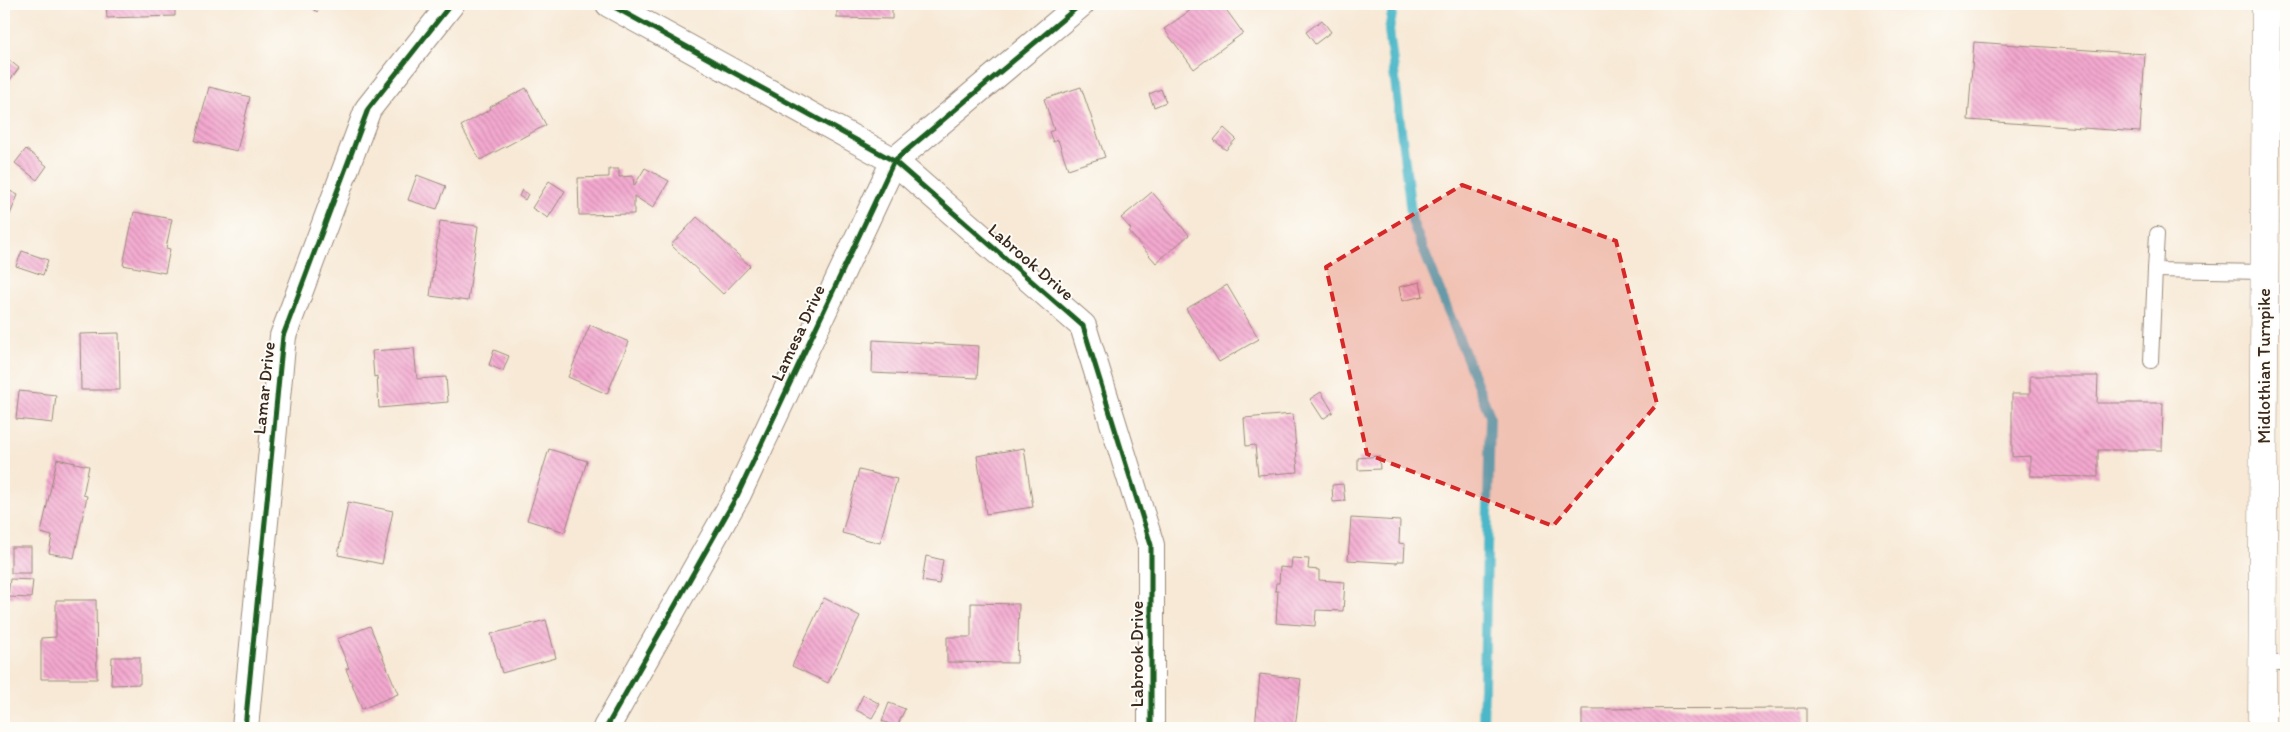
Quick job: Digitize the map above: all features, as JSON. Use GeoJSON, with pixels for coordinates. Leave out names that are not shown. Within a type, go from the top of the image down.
{"type":"FeatureCollection","features":[{"type":"Feature","properties":{"kind":"main road","name":"Midlothian Turnpike"},"geometry":{"type":"LineString","coordinates":[[2262,728],[2274,663],[2265,272],[2266,4]]}},
{"type":"Feature","properties":{"kind":"street","name":"Lamar Drive"},"geometry":{"type":"LineString","coordinates":[[246,728],[282,336],[368,109],[452,4]]}},
{"type":"Feature","properties":{"kind":"street","name":"Labrook Drive"},"geometry":{"type":"LineString","coordinates":[[609,4],[894,160],[1084,326],[1151,545],[1150,728]]}},
{"type":"Feature","properties":{"kind":"street","name":"Lamesa Drive"},"geometry":{"type":"LineString","coordinates":[[606,728],[738,494],[894,160],[1081,4]]}},
{"type":"Feature","properties":{"kind":"lane"},"geometry":{"type":"LineString","coordinates":[[2151,361],[2156,234]]}},
{"type":"Feature","properties":{"kind":"lane"},"geometry":{"type":"LineString","coordinates":[[2155,270],[2265,272]]}},
{"type":"Feature","properties":{"kind":"highlighted area"},"geometry":{"type":"Polygon","coordinates":[[[1462,185],[1616,241],[1657,404],[1553,526],[1367,454],[1326,267],[1462,185]]]}},
{"type":"Feature","properties":{"kind":"building"},"geometry":{"type":"Polygon","coordinates":[[[106,4],[175,4],[175,16],[107,18],[106,4]]]}},
{"type":"Feature","properties":{"kind":"building"},"geometry":{"type":"Polygon","coordinates":[[[308,4],[323,4],[317,12],[308,4]]]}},
{"type":"Feature","properties":{"kind":"building"},"geometry":{"type":"Polygon","coordinates":[[[837,4],[892,4],[892,19],[837,18],[837,4]]]}},
{"type":"Feature","properties":{"kind":"building"},"geometry":{"type":"Polygon","coordinates":[[[1199,4],[1222,4],[1243,33],[1194,69],[1164,29],[1199,4]]]}},
{"type":"Feature","properties":{"kind":"building"},"geometry":{"type":"Polygon","coordinates":[[[1322,20],[1331,32],[1315,44],[1306,32],[1322,20]]]}},
{"type":"Feature","properties":{"kind":"building"},"geometry":{"type":"Polygon","coordinates":[[[1974,42],[2145,54],[2140,132],[1968,120],[1974,42]]]}},
{"type":"Feature","properties":{"kind":"building"},"geometry":{"type":"Polygon","coordinates":[[[4,56],[19,68],[4,88],[4,56]]]}},
{"type":"Feature","properties":{"kind":"building"},"geometry":{"type":"Polygon","coordinates":[[[209,87],[250,97],[237,151],[195,141],[209,87]]]}},
{"type":"Feature","properties":{"kind":"building"},"geometry":{"type":"Polygon","coordinates":[[[1081,87],[1105,157],[1068,169],[1058,140],[1053,142],[1049,132],[1054,130],[1044,99],[1081,87]]]}},
{"type":"Feature","properties":{"kind":"building"},"geometry":{"type":"Polygon","coordinates":[[[526,88],[546,125],[480,160],[461,126],[491,109],[490,107],[526,88]]]}},
{"type":"Feature","properties":{"kind":"building"},"geometry":{"type":"Polygon","coordinates":[[[1161,89],[1166,102],[1154,107],[1149,94],[1161,89]]]}},
{"type":"Feature","properties":{"kind":"building"},"geometry":{"type":"Polygon","coordinates":[[[1224,128],[1236,139],[1226,150],[1214,140],[1224,128]]]}},
{"type":"Feature","properties":{"kind":"building"},"geometry":{"type":"Polygon","coordinates":[[[26,149],[47,166],[37,180],[15,163],[26,149]]]}},
{"type":"Feature","properties":{"kind":"building"},"geometry":{"type":"Polygon","coordinates":[[[645,168],[669,181],[653,208],[634,196],[634,214],[579,215],[578,178],[609,177],[609,169],[619,169],[619,177],[633,176],[634,186],[645,168]]]}},
{"type":"Feature","properties":{"kind":"building"},"geometry":{"type":"Polygon","coordinates":[[[417,175],[446,186],[437,209],[408,200],[417,175]]]}},
{"type":"Feature","properties":{"kind":"building"},"geometry":{"type":"Polygon","coordinates":[[[549,181],[565,191],[548,218],[532,208],[549,181]]]}},
{"type":"Feature","properties":{"kind":"building"},"geometry":{"type":"Polygon","coordinates":[[[4,188],[18,195],[4,229],[4,188]]]}},
{"type":"Feature","properties":{"kind":"building"},"geometry":{"type":"Polygon","coordinates":[[[522,190],[528,194],[525,200],[519,196],[522,190]]]}},
{"type":"Feature","properties":{"kind":"building"},"geometry":{"type":"Polygon","coordinates":[[[1152,192],[1189,235],[1156,263],[1129,232],[1131,229],[1121,218],[1152,192]]]}},
{"type":"Feature","properties":{"kind":"building"},"geometry":{"type":"Polygon","coordinates":[[[134,212],[172,219],[166,248],[170,249],[165,273],[123,265],[134,212]]]}},
{"type":"Feature","properties":{"kind":"building"},"geometry":{"type":"Polygon","coordinates":[[[697,217],[750,266],[723,294],[671,245],[697,217]]]}},
{"type":"Feature","properties":{"kind":"building"},"geometry":{"type":"Polygon","coordinates":[[[440,221],[478,226],[468,301],[430,296],[440,221]]]}},
{"type":"Feature","properties":{"kind":"building"},"geometry":{"type":"Polygon","coordinates":[[[22,251],[48,260],[43,275],[16,266],[22,251]]]}},
{"type":"Feature","properties":{"kind":"building"},"geometry":{"type":"Polygon","coordinates":[[[1420,282],[1423,296],[1402,301],[1399,287],[1420,282]]]}},
{"type":"Feature","properties":{"kind":"building"},"geometry":{"type":"Polygon","coordinates":[[[1227,285],[1259,339],[1219,362],[1186,309],[1227,285]]]}},
{"type":"Feature","properties":{"kind":"building"},"geometry":{"type":"Polygon","coordinates":[[[590,325],[629,342],[607,394],[568,377],[590,325]]]}},
{"type":"Feature","properties":{"kind":"building"},"geometry":{"type":"Polygon","coordinates":[[[119,333],[120,390],[81,390],[80,334],[119,333]]]}},
{"type":"Feature","properties":{"kind":"building"},"geometry":{"type":"Polygon","coordinates":[[[873,340],[979,346],[977,378],[872,373],[873,340]]]}},
{"type":"Feature","properties":{"kind":"building"},"geometry":{"type":"Polygon","coordinates":[[[414,348],[417,379],[446,377],[448,402],[379,408],[377,376],[374,377],[372,351],[414,348]]]}},
{"type":"Feature","properties":{"kind":"building"},"geometry":{"type":"Polygon","coordinates":[[[494,350],[509,356],[503,371],[489,365],[494,350]]]}},
{"type":"Feature","properties":{"kind":"building"},"geometry":{"type":"Polygon","coordinates":[[[2030,376],[2098,376],[2097,403],[2163,403],[2162,450],[2098,450],[2098,477],[2030,476],[2030,456],[2012,457],[2012,394],[2030,394],[2030,376]]]}},
{"type":"Feature","properties":{"kind":"building"},"geometry":{"type":"Polygon","coordinates":[[[19,391],[56,395],[53,423],[16,419],[19,391]]]}},
{"type":"Feature","properties":{"kind":"building"},"geometry":{"type":"Polygon","coordinates":[[[1321,392],[1333,412],[1323,419],[1310,399],[1321,392]]]}},
{"type":"Feature","properties":{"kind":"building"},"geometry":{"type":"Polygon","coordinates":[[[1293,414],[1298,472],[1258,475],[1255,445],[1246,446],[1244,418],[1293,414]]]}},
{"type":"Feature","properties":{"kind":"building"},"geometry":{"type":"Polygon","coordinates":[[[1024,448],[1033,507],[986,514],[977,456],[1024,448]]]}},
{"type":"Feature","properties":{"kind":"building"},"geometry":{"type":"Polygon","coordinates":[[[549,449],[587,461],[565,532],[527,520],[549,449]]]}},
{"type":"Feature","properties":{"kind":"building"},"geometry":{"type":"Polygon","coordinates":[[[1379,456],[1380,469],[1358,470],[1358,458],[1379,456]]]}},
{"type":"Feature","properties":{"kind":"building"},"geometry":{"type":"Polygon","coordinates":[[[57,459],[89,466],[83,495],[87,496],[74,558],[49,553],[52,536],[41,533],[57,459]]]}},
{"type":"Feature","properties":{"kind":"building"},"geometry":{"type":"Polygon","coordinates":[[[859,470],[897,479],[880,543],[842,533],[859,470]]]}},
{"type":"Feature","properties":{"kind":"building"},"geometry":{"type":"Polygon","coordinates":[[[1343,484],[1345,501],[1333,502],[1332,485],[1343,484]]]}},
{"type":"Feature","properties":{"kind":"building"},"geometry":{"type":"Polygon","coordinates":[[[348,502],[393,511],[382,564],[338,555],[348,502]]]}},
{"type":"Feature","properties":{"kind":"building"},"geometry":{"type":"Polygon","coordinates":[[[1351,518],[1400,521],[1399,543],[1405,544],[1404,561],[1398,561],[1397,563],[1348,560],[1351,518]]]}},
{"type":"Feature","properties":{"kind":"building"},"geometry":{"type":"Polygon","coordinates":[[[11,547],[31,547],[31,573],[11,573],[11,547]]]}},
{"type":"Feature","properties":{"kind":"building"},"geometry":{"type":"Polygon","coordinates":[[[926,556],[943,560],[939,584],[922,581],[926,556]]]}},
{"type":"Feature","properties":{"kind":"building"},"geometry":{"type":"Polygon","coordinates":[[[1292,558],[1309,559],[1308,569],[1319,570],[1319,580],[1345,582],[1343,611],[1316,610],[1315,626],[1276,623],[1278,591],[1275,591],[1276,583],[1279,583],[1280,567],[1291,568],[1292,558]]]}},
{"type":"Feature","properties":{"kind":"building"},"geometry":{"type":"Polygon","coordinates":[[[10,579],[33,580],[31,598],[8,597],[10,579]]]}},
{"type":"Feature","properties":{"kind":"building"},"geometry":{"type":"Polygon","coordinates":[[[824,598],[860,616],[828,683],[792,666],[824,598]]]}},
{"type":"Feature","properties":{"kind":"building"},"geometry":{"type":"Polygon","coordinates":[[[56,600],[96,600],[97,679],[41,679],[41,638],[56,637],[56,600]]]}},
{"type":"Feature","properties":{"kind":"building"},"geometry":{"type":"Polygon","coordinates":[[[971,603],[1019,604],[1017,663],[947,662],[947,637],[971,637],[971,603]]]}},
{"type":"Feature","properties":{"kind":"building"},"geometry":{"type":"Polygon","coordinates":[[[546,620],[556,658],[502,673],[491,634],[546,620]]]}},
{"type":"Feature","properties":{"kind":"building"},"geometry":{"type":"Polygon","coordinates":[[[370,626],[398,694],[362,709],[346,669],[349,668],[337,639],[370,626]]]}},
{"type":"Feature","properties":{"kind":"building"},"geometry":{"type":"Polygon","coordinates":[[[112,657],[140,657],[140,684],[111,685],[112,657]]]}},
{"type":"Feature","properties":{"kind":"building"},"geometry":{"type":"Polygon","coordinates":[[[1260,674],[1301,679],[1295,728],[1255,728],[1260,674]]]}},
{"type":"Feature","properties":{"kind":"building"},"geometry":{"type":"Polygon","coordinates":[[[863,695],[880,704],[872,718],[856,710],[863,695]]]}},
{"type":"Feature","properties":{"kind":"building"},"geometry":{"type":"Polygon","coordinates":[[[889,703],[905,709],[897,727],[882,721],[889,703]]]}},
{"type":"Feature","properties":{"kind":"building"},"geometry":{"type":"Polygon","coordinates":[[[1806,708],[1806,728],[1582,728],[1582,709],[1806,708]]]}},
{"type":"Feature","properties":{"kind":"waterway"},"geometry":{"type":"LineString","coordinates":[[1394,4],[1389,30],[1412,221],[1490,416],[1483,728]]}},
{"type":"Feature","properties":{"kind":"cycle path"},"geometry":{"type":"LineString","coordinates":[[245,728],[283,336],[368,109],[451,4]]}},
{"type":"Feature","properties":{"kind":"cycle path"},"geometry":{"type":"LineString","coordinates":[[609,4],[894,161],[1083,326],[1151,545],[1151,728]]}},
{"type":"Feature","properties":{"kind":"cycle path"},"geometry":{"type":"LineString","coordinates":[[606,728],[738,494],[894,161],[1081,4]]}}]}
